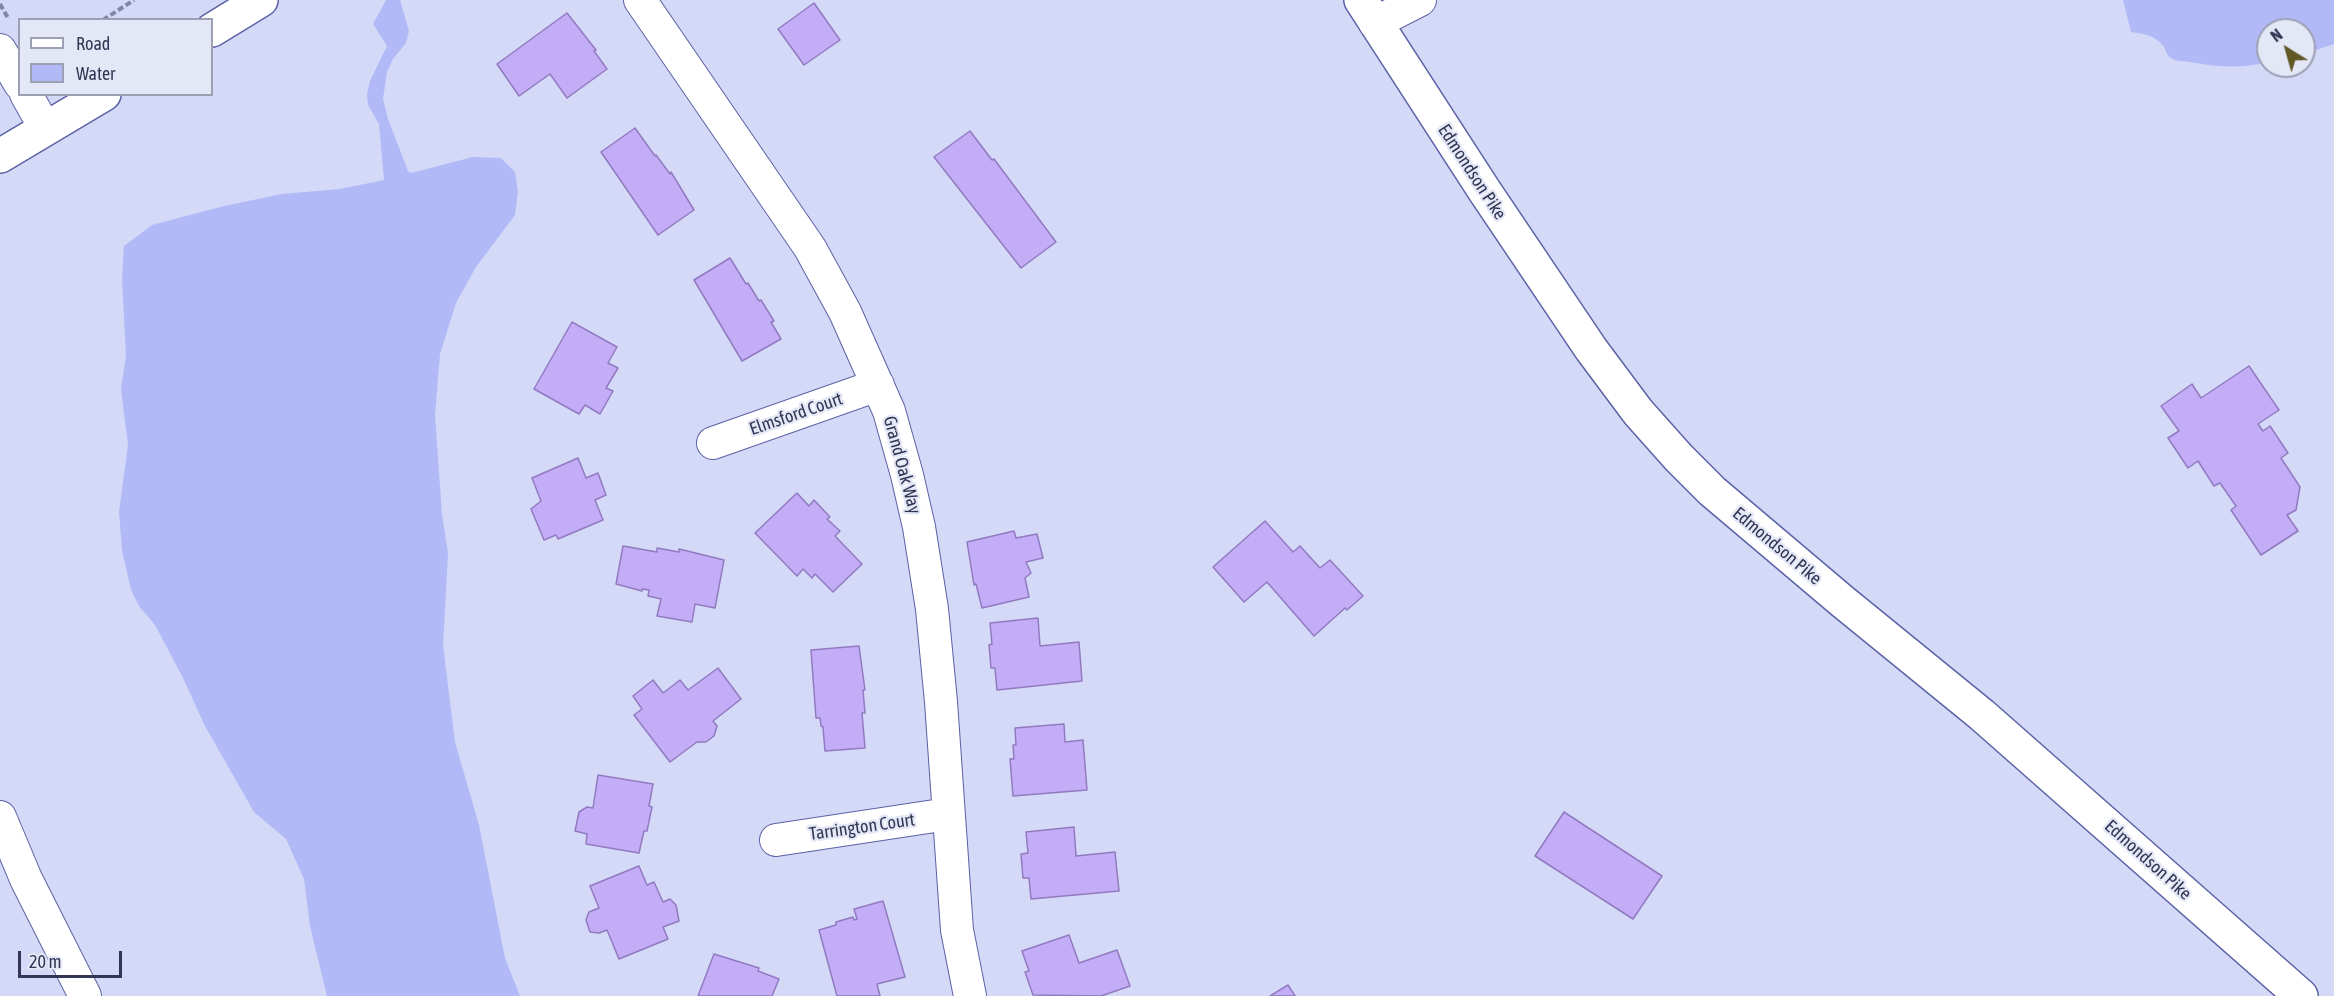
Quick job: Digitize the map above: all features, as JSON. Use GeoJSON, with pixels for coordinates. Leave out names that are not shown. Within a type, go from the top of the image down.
{"type":"FeatureCollection","features":[{"type":"Feature","properties":{"kind":"main road"},"geometry":{"type":"LineString","coordinates":[[213,29],[261,0]]}},
{"type":"Feature","properties":{"kind":"main road","name":"Edmondson Pike"},"geometry":{"type":"LineString","coordinates":[[1368,11],[1591,349],[1638,412],[1679,458],[1712,491],[1982,715],[2301,996]]}},
{"type":"Feature","properties":{"kind":"main road"},"geometry":{"type":"LineString","coordinates":[[0,156],[101,96]]}},
{"type":"Feature","properties":{"kind":"street","name":"Grand Oak Way"},"geometry":{"type":"LineString","coordinates":[[640,0],[810,248],[845,312],[878,385],[898,441],[921,542],[935,634],[957,930],[970,996]]}},
{"type":"Feature","properties":{"kind":"street"},"geometry":{"type":"LineString","coordinates":[[1368,11],[1420,0]]}},
{"type":"Feature","properties":{"kind":"street"},"geometry":{"type":"LineString","coordinates":[[0,50],[18,81]]}},
{"type":"Feature","properties":{"kind":"street"},"geometry":{"type":"LineString","coordinates":[[27,96],[45,128]]}},
{"type":"Feature","properties":{"kind":"street","name":"Elmsford Court"},"geometry":{"type":"LineString","coordinates":[[713,442],[878,385]]}},
{"type":"Feature","properties":{"kind":"street","name":"Tarrington Court"},"geometry":{"type":"LineString","coordinates":[[776,840],[948,814]]}},
{"type":"Feature","properties":{"kind":"street"},"geometry":{"type":"LineString","coordinates":[[0,817],[26,879],[85,996]]}},
{"type":"Feature","properties":{"kind":"path"},"geometry":{"type":"LineString","coordinates":[[106,18],[134,0]]}},
{"type":"Feature","properties":{"kind":"water"},"geometry":{"type":"Polygon","coordinates":[[[386,0],[400,0],[409,31],[406,43],[393,59],[387,72],[383,99],[388,119],[408,171],[411,173],[473,157],[501,158],[515,172],[518,192],[515,215],[476,267],[456,303],[440,354],[435,415],[442,515],[448,553],[443,645],[455,742],[479,825],[505,958],[520,996],[327,996],[310,926],[304,879],[286,839],[254,812],[205,726],[155,625],[139,606],[131,590],[122,550],[119,512],[128,445],[121,389],[126,356],[122,278],[124,246],[152,225],[224,206],[282,194],[340,189],[384,180],[379,124],[368,105],[367,95],[370,81],[387,46],[373,24],[386,0]]]}},
{"type":"Feature","properties":{"kind":"water"},"geometry":{"type":"Polygon","coordinates":[[[2123,0],[2334,0],[2334,44],[2316,50],[2316,18],[2256,18],[2256,64],[2248,66],[2178,61],[2170,57],[2161,43],[2153,38],[2131,32],[2123,0]]]}},
{"type":"Feature","properties":{"kind":"building"},"geometry":{"type":"Polygon","coordinates":[[[814,3],[840,40],[804,65],[778,29],[814,3]]]}},
{"type":"Feature","properties":{"kind":"building"},"geometry":{"type":"Polygon","coordinates":[[[567,13],[596,50],[594,51],[607,69],[567,98],[550,74],[519,96],[497,64],[567,13]]]}},
{"type":"Feature","properties":{"kind":"building"},"geometry":{"type":"Polygon","coordinates":[[[635,128],[655,156],[670,174],[671,172],[694,210],[658,235],[601,152],[635,128]]]}},
{"type":"Feature","properties":{"kind":"building"},"geometry":{"type":"Polygon","coordinates":[[[970,131],[992,160],[994,159],[1056,242],[1021,268],[934,157],[970,131]]]}},
{"type":"Feature","properties":{"kind":"building"},"geometry":{"type":"Polygon","coordinates":[[[730,258],[746,284],[748,283],[759,301],[761,300],[774,321],[771,322],[781,339],[742,361],[694,280],[730,258]]]}},
{"type":"Feature","properties":{"kind":"building"},"geometry":{"type":"Polygon","coordinates":[[[572,322],[617,347],[608,363],[618,368],[606,388],[613,391],[600,414],[585,405],[579,414],[534,389],[572,322]]]}},
{"type":"Feature","properties":{"kind":"building"},"geometry":{"type":"Polygon","coordinates":[[[2249,366],[2279,410],[2258,424],[2263,431],[2270,426],[2288,453],[2281,458],[2300,487],[2296,510],[2287,515],[2298,531],[2261,555],[2231,510],[2236,506],[2220,483],[2214,486],[2198,461],[2188,468],[2168,438],[2179,431],[2161,406],[2192,384],[2201,398],[2249,366]]]}},
{"type":"Feature","properties":{"kind":"building"},"geometry":{"type":"Polygon","coordinates":[[[578,458],[586,478],[598,473],[606,495],[595,500],[603,520],[558,539],[556,535],[544,540],[531,509],[541,501],[532,478],[578,458]]]}},
{"type":"Feature","properties":{"kind":"building"},"geometry":{"type":"Polygon","coordinates":[[[797,493],[809,506],[814,500],[830,517],[827,519],[840,531],[835,536],[862,564],[833,592],[815,574],[812,578],[803,569],[797,576],[755,533],[797,493]]]}},
{"type":"Feature","properties":{"kind":"building"},"geometry":{"type":"Polygon","coordinates":[[[1265,521],[1293,552],[1300,546],[1320,568],[1330,560],[1363,596],[1347,610],[1345,608],[1314,636],[1267,582],[1244,602],[1213,567],[1265,521]]]}},
{"type":"Feature","properties":{"kind":"building"},"geometry":{"type":"Polygon","coordinates":[[[1014,531],[1016,538],[1037,534],[1043,558],[1026,562],[1031,573],[1025,578],[1029,597],[982,608],[976,584],[974,585],[967,542],[1014,531]]]}},
{"type":"Feature","properties":{"kind":"building"},"geometry":{"type":"Polygon","coordinates":[[[623,546],[657,552],[657,548],[679,552],[679,549],[724,560],[715,608],[695,604],[692,622],[657,616],[661,599],[648,596],[649,590],[642,589],[642,591],[616,584],[623,546]]]}},
{"type":"Feature","properties":{"kind":"building"},"geometry":{"type":"Polygon","coordinates":[[[1038,618],[1040,646],[1079,642],[1082,681],[997,690],[995,668],[991,668],[990,623],[1038,618]]]}},
{"type":"Feature","properties":{"kind":"building"},"geometry":{"type":"Polygon","coordinates":[[[859,646],[865,690],[863,690],[865,713],[862,713],[865,748],[825,751],[823,727],[820,718],[816,718],[811,650],[859,646]]]}},
{"type":"Feature","properties":{"kind":"building"},"geometry":{"type":"Polygon","coordinates":[[[718,668],[741,699],[713,721],[717,726],[714,736],[706,742],[697,742],[670,762],[634,715],[642,709],[633,696],[653,680],[663,693],[680,680],[688,690],[718,668]]]}},
{"type":"Feature","properties":{"kind":"building"},"geometry":{"type":"Polygon","coordinates":[[[1064,724],[1065,742],[1083,740],[1087,790],[1013,796],[1010,759],[1014,759],[1015,728],[1064,724]]]}},
{"type":"Feature","properties":{"kind":"building"},"geometry":{"type":"Polygon","coordinates":[[[598,775],[653,784],[649,806],[652,807],[639,853],[586,844],[587,834],[575,831],[579,812],[587,807],[593,808],[598,775]]]}},
{"type":"Feature","properties":{"kind":"building"},"geometry":{"type":"Polygon","coordinates":[[[1564,812],[1662,876],[1633,919],[1535,856],[1564,812]]]}},
{"type":"Feature","properties":{"kind":"building"},"geometry":{"type":"Polygon","coordinates":[[[1074,827],[1076,856],[1115,852],[1119,891],[1031,899],[1029,878],[1023,878],[1021,854],[1028,853],[1026,832],[1074,827]]]}},
{"type":"Feature","properties":{"kind":"building"},"geometry":{"type":"Polygon","coordinates":[[[639,866],[647,885],[654,882],[663,902],[670,899],[676,905],[679,921],[663,927],[668,939],[619,959],[607,930],[599,933],[590,932],[586,920],[589,912],[599,908],[590,886],[639,866]]]}},
{"type":"Feature","properties":{"kind":"building"},"geometry":{"type":"Polygon","coordinates":[[[883,901],[905,977],[877,984],[880,996],[837,996],[819,930],[853,917],[854,920],[857,919],[854,909],[883,901]]]}},
{"type":"Feature","properties":{"kind":"building"},"geometry":{"type":"Polygon","coordinates":[[[1069,935],[1079,963],[1117,950],[1130,986],[1101,996],[1033,995],[1025,972],[1029,971],[1022,951],[1069,935]]]}},
{"type":"Feature","properties":{"kind":"building"},"geometry":{"type":"Polygon","coordinates":[[[714,954],[759,968],[758,971],[779,979],[772,996],[698,996],[714,954]]]}},
{"type":"Feature","properties":{"kind":"building"},"geometry":{"type":"Polygon","coordinates":[[[1288,985],[1295,996],[1270,996],[1288,985]]]}}]}
